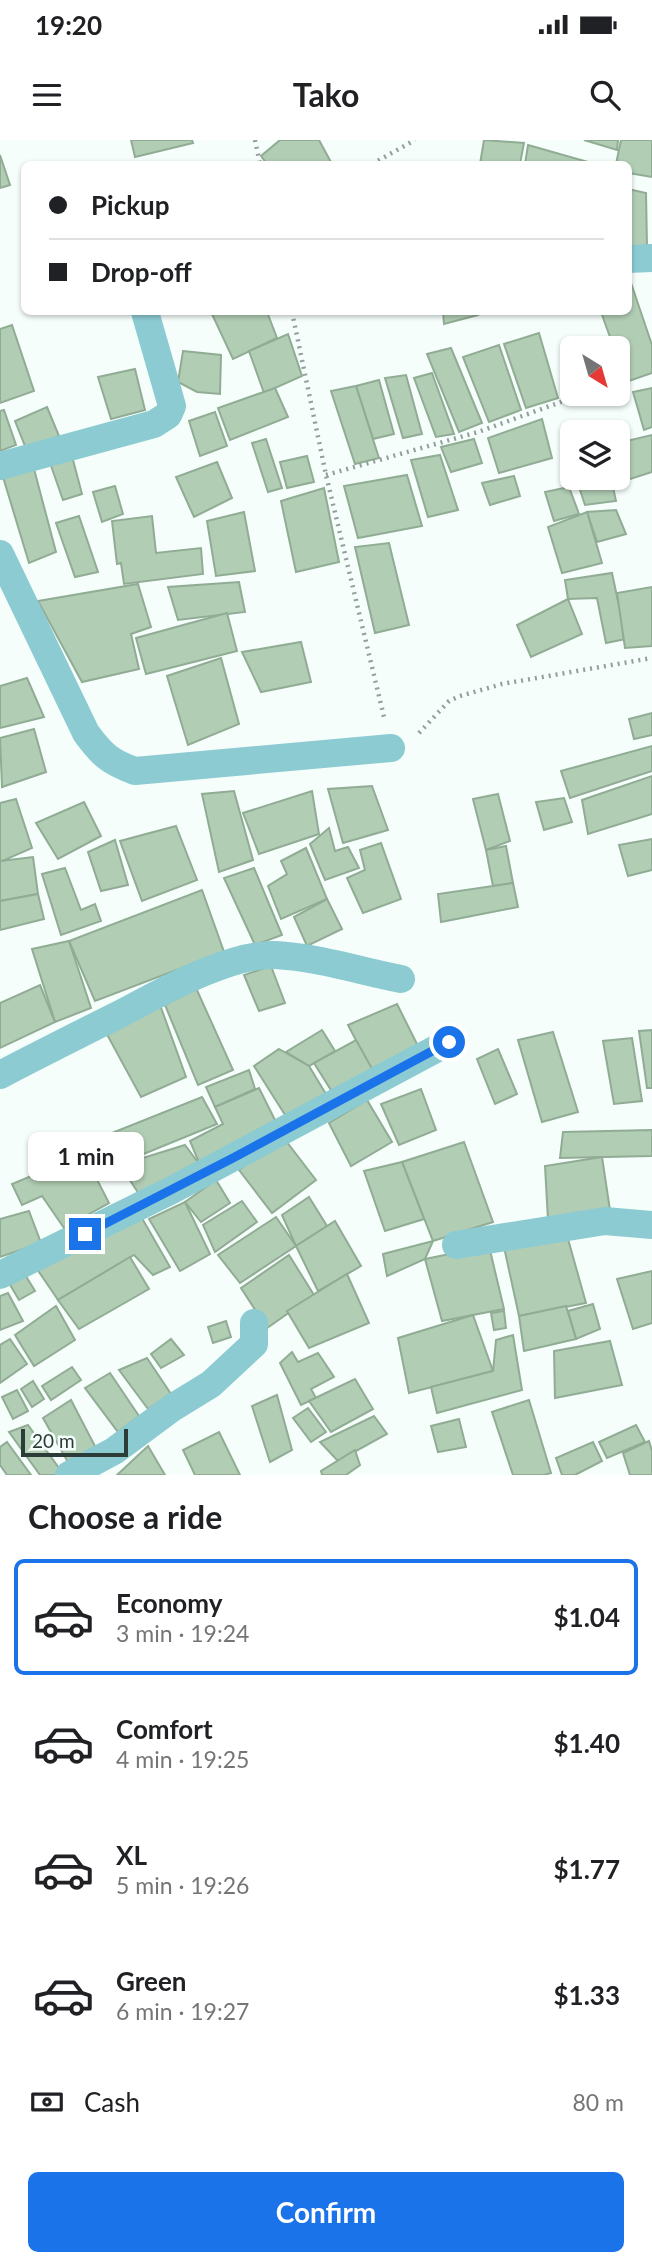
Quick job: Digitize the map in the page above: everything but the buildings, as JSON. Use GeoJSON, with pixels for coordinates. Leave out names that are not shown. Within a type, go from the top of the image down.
{"type":"FeatureCollection","features":[{"type":"Feature","properties":{"kind":"street"},"geometry":{"type":"LineString","coordinates":[[632,259],[652,258]]}},
{"type":"Feature","properties":{"kind":"street"},"geometry":{"type":"LineString","coordinates":[[0,466],[154,424],[168,415],[172,406],[146,315]]}},
{"type":"Feature","properties":{"kind":"street"},"geometry":{"type":"LineString","coordinates":[[0,554],[86,733],[101,753],[114,764],[135,771],[391,748]]}},
{"type":"Feature","properties":{"kind":"street"},"geometry":{"type":"LineString","coordinates":[[0,1074],[156,995],[244,959],[272,955],[401,979]]}},
{"type":"Feature","properties":{"kind":"street"},"geometry":{"type":"LineString","coordinates":[[0,1275],[172,1190],[449,1042]]}},
{"type":"Feature","properties":{"kind":"street"},"geometry":{"type":"LineString","coordinates":[[456,1245],[605,1221],[652,1225]]}},
{"type":"Feature","properties":{"kind":"street"},"geometry":{"type":"LineString","coordinates":[[69,1475],[114,1451],[172,1408],[211,1384],[254,1344],[254,1323]]}},
{"type":"Feature","properties":{"kind":"path"},"geometry":{"type":"LineString","coordinates":[[255,140],[259,161]]}},
{"type":"Feature","properties":{"kind":"path"},"geometry":{"type":"LineString","coordinates":[[377,161],[415,140]]}},
{"type":"Feature","properties":{"kind":"path"},"geometry":{"type":"LineString","coordinates":[[293,315],[326,475],[391,748],[411,741],[449,701],[460,696],[502,684],[652,658]]}},
{"type":"Feature","properties":{"kind":"path"},"geometry":{"type":"LineString","coordinates":[[326,475],[478,432],[560,402]]}},
{"type":"Feature","properties":{"kind":"route"},"geometry":{"type":"LineString","coordinates":[[85,1234],[449,1042]]}}]}
